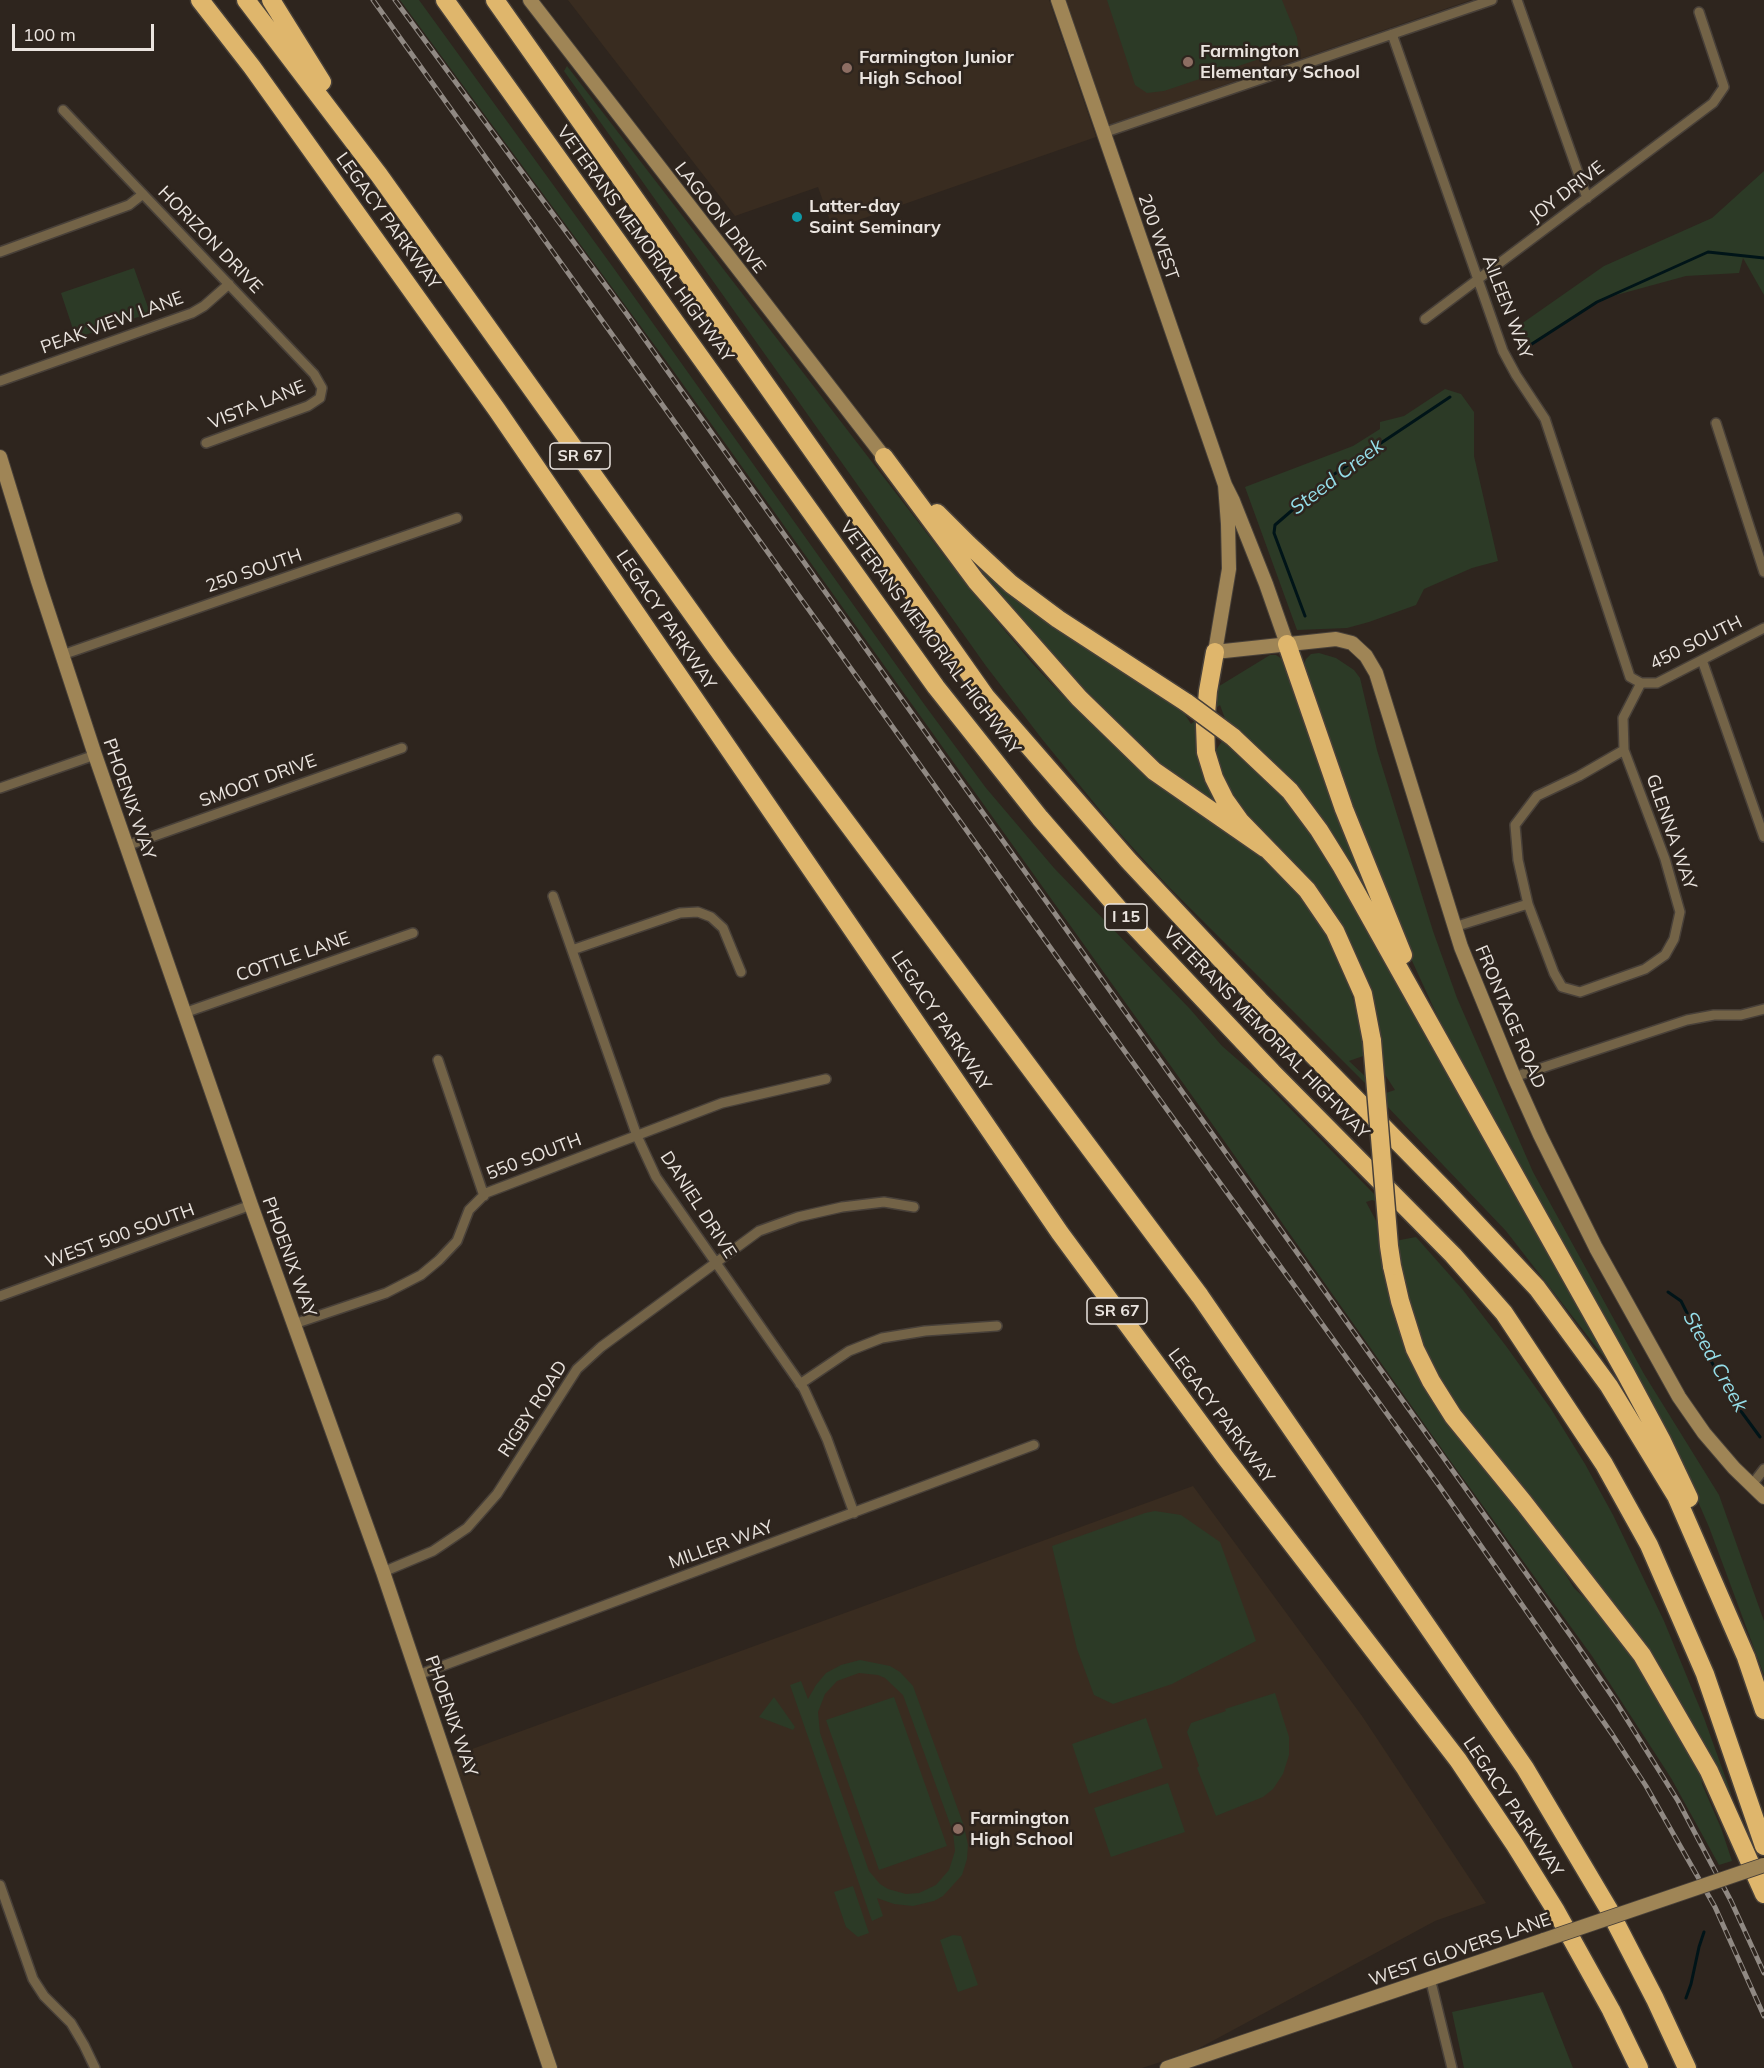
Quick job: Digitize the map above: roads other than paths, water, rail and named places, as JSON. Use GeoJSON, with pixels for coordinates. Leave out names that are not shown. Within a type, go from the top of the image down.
{"type":"FeatureCollection","features":[{"type":"Feature","properties":{"kind":"highway","name":"LEGACY PARKWAY"},"geometry":{"type":"LineString","coordinates":[[200,0],[265,86],[497,410],[1060,1233],[1225,1457],[1458,1760],[1556,1911],[1611,2010],[1639,2068]]}},
{"type":"Feature","properties":{"kind":"highway"},"geometry":{"type":"LineString","coordinates":[[246,0],[380,175]]}},
{"type":"Feature","properties":{"kind":"highway"},"geometry":{"type":"LineString","coordinates":[[271,0],[380,175]]}},
{"type":"Feature","properties":{"kind":"highway","name":"VETERANS MEMORIAL HIGHWAY"},"geometry":{"type":"LineString","coordinates":[[445,0],[929,678],[1033,809],[1132,923],[1272,1072],[1453,1255],[1504,1313],[1604,1464],[1648,1545],[1704,1674],[1764,1846]]}},
{"type":"Feature","properties":{"kind":"highway","name":"VETERANS MEMORIAL HIGHWAY"},"geometry":{"type":"LineString","coordinates":[[495,0],[986,698],[1128,860],[1259,1000],[1448,1192],[1537,1288],[1609,1386],[1676,1496],[1746,1658],[1764,1710]]}},
{"type":"Feature","properties":{"kind":"highway","name":"LEGACY PARKWAY"},"geometry":{"type":"LineString","coordinates":[[380,175],[721,654],[1193,1287],[1472,1688],[1525,1768],[1608,1908],[1655,1999],[1687,2068]]}},
{"type":"Feature","properties":{"kind":"highway"},"geometry":{"type":"LineString","coordinates":[[884,457],[968,544],[1011,584],[1058,619],[1187,703],[1233,736],[1290,791],[1319,830],[1342,867],[1662,1441],[1692,1504],[1746,1658]]}},
{"type":"Feature","properties":{"kind":"highway"},"geometry":{"type":"LineString","coordinates":[[884,457],[976,580],[1079,698],[1154,771],[1265,848]]}},
{"type":"Feature","properties":{"kind":"highway"},"geometry":{"type":"LineString","coordinates":[[1287,644],[1344,809],[1431,1026]]}},
{"type":"Feature","properties":{"kind":"highway"},"geometry":{"type":"LineString","coordinates":[[1215,652],[1205,715],[1206,752],[1214,778],[1225,800],[1240,821],[1307,890],[1335,931],[1363,994],[1372,1041],[1392,1266],[1415,1349],[1431,1382],[1452,1416],[1524,1503],[1642,1655],[1709,1771],[1764,1894]]}},
{"type":"Feature","properties":{"kind":"street","name":"LAGOON DRIVE"},"geometry":{"type":"LineString","coordinates":[[530,0],[884,457]]}},
{"type":"Feature","properties":{"kind":"street","name":"200 WEST"},"geometry":{"type":"LineString","coordinates":[[1058,0],[1225,485]]}},
{"type":"Feature","properties":{"kind":"street"},"geometry":{"type":"LineString","coordinates":[[1103,133],[1492,0]]}},
{"type":"Feature","properties":{"kind":"street"},"geometry":{"type":"LineString","coordinates":[[1517,0],[1587,198]]}},
{"type":"Feature","properties":{"kind":"street","name":"JOY DRIVE"},"geometry":{"type":"LineString","coordinates":[[1425,319],[1713,102],[1724,87],[1699,12]]}},
{"type":"Feature","properties":{"kind":"street","name":"AILEEN WAY"},"geometry":{"type":"LineString","coordinates":[[1392,34],[1503,351],[1545,419],[1630,677],[1641,683]]}},
{"type":"Feature","properties":{"kind":"street","name":"HORIZON DRIVE"},"geometry":{"type":"LineString","coordinates":[[63,110],[314,374],[322,388],[320,398]]}},
{"type":"Feature","properties":{"kind":"street"},"geometry":{"type":"LineString","coordinates":[[0,252],[129,205],[143,194]]}},
{"type":"Feature","properties":{"kind":"street","name":"PEAK VIEW LANE"},"geometry":{"type":"LineString","coordinates":[[0,381],[192,313],[204,306],[229,284]]}},
{"type":"Feature","properties":{"kind":"street","name":"VISTA LANE"},"geometry":{"type":"LineString","coordinates":[[206,443],[308,406],[320,398]]}},
{"type":"Feature","properties":{"kind":"street"},"geometry":{"type":"LineString","coordinates":[[1716,423],[1764,572]]}},
{"type":"Feature","properties":{"kind":"street","name":"PHOENIX WAY"},"geometry":{"type":"LineString","coordinates":[[0,457],[62,655],[126,846],[251,1205],[383,1572],[550,2068]]}},
{"type":"Feature","properties":{"kind":"street"},"geometry":{"type":"LineString","coordinates":[[1225,485],[1259,565],[1287,644]]}},
{"type":"Feature","properties":{"kind":"street"},"geometry":{"type":"LineString","coordinates":[[1215,652],[1229,569],[1225,485]]}},
{"type":"Feature","properties":{"kind":"street","name":"250 SOUTH"},"geometry":{"type":"LineString","coordinates":[[62,655],[457,518]]}},
{"type":"Feature","properties":{"kind":"street","name":"450 SOUTH"},"geometry":{"type":"LineString","coordinates":[[1641,683],[1657,683],[1764,628]]}},
{"type":"Feature","properties":{"kind":"street","name":"FRONTAGE ROAD"},"geometry":{"type":"LineString","coordinates":[[1215,652],[1331,639],[1344,640],[1362,649],[1371,664],[1454,927],[1514,1077],[1596,1248],[1679,1397],[1704,1433],[1751,1486],[1764,1497]]}},
{"type":"Feature","properties":{"kind":"street"},"geometry":{"type":"LineString","coordinates":[[1702,660],[1764,837]]}},
{"type":"Feature","properties":{"kind":"street","name":"GLENNA WAY"},"geometry":{"type":"LineString","coordinates":[[1528,904],[1554,973],[1562,987],[1580,992],[1646,969],[1665,955],[1674,939],[1680,912],[1665,859],[1624,750],[1623,718],[1641,683]]}},
{"type":"Feature","properties":{"kind":"street","name":"SMOOT DRIVE"},"geometry":{"type":"LineString","coordinates":[[126,846],[402,748]]}},
{"type":"Feature","properties":{"kind":"street"},"geometry":{"type":"LineString","coordinates":[[1454,927],[1528,904],[1518,860],[1515,825],[1537,796],[1579,776],[1624,750]]}},
{"type":"Feature","properties":{"kind":"street"},"geometry":{"type":"LineString","coordinates":[[0,788],[95,754]]}},
{"type":"Feature","properties":{"kind":"street","name":"DANIEL DRIVE"},"geometry":{"type":"LineString","coordinates":[[553,896],[637,1136],[656,1177],[800,1384],[815,1410],[854,1513]]}},
{"type":"Feature","properties":{"kind":"street"},"geometry":{"type":"LineString","coordinates":[[572,950],[680,913],[698,912],[711,917],[723,928],[741,972]]}},
{"type":"Feature","properties":{"kind":"street","name":"COTTLE LANE"},"geometry":{"type":"LineString","coordinates":[[184,1013],[413,933]]}},
{"type":"Feature","properties":{"kind":"street"},"geometry":{"type":"LineString","coordinates":[[1514,1077],[1687,1020],[1714,1015],[1741,1015],[1764,1009]]}},
{"type":"Feature","properties":{"kind":"street"},"geometry":{"type":"LineString","coordinates":[[438,1060],[484,1196]]}},
{"type":"Feature","properties":{"kind":"street","name":"550 SOUTH"},"geometry":{"type":"LineString","coordinates":[[294,1324],[386,1293],[421,1275],[457,1241],[469,1210],[486,1192],[722,1103],[826,1079]]}},
{"type":"Feature","properties":{"kind":"street","name":"RIGBY ROAD"},"geometry":{"type":"LineString","coordinates":[[383,1572],[433,1551],[467,1528],[497,1494],[577,1369],[601,1347],[759,1232],[798,1217],[842,1207],[884,1202],[914,1207]]}},
{"type":"Feature","properties":{"kind":"street","name":"WEST 500 SOUTH"},"geometry":{"type":"LineString","coordinates":[[0,1296],[251,1205]]}},
{"type":"Feature","properties":{"kind":"street"},"geometry":{"type":"LineString","coordinates":[[800,1384],[849,1351],[882,1338],[925,1331],[997,1326]]}},
{"type":"Feature","properties":{"kind":"street","name":"MILLER WAY"},"geometry":{"type":"LineString","coordinates":[[418,1675],[1034,1445]]}},
{"type":"Feature","properties":{"kind":"street"},"geometry":{"type":"LineString","coordinates":[[1751,1486],[1764,1469]]}},
{"type":"Feature","properties":{"kind":"street","name":"WEST GLOVERS LANE"},"geometry":{"type":"LineString","coordinates":[[1167,2068],[1764,1865]]}},
{"type":"Feature","properties":{"kind":"street"},"geometry":{"type":"LineString","coordinates":[[0,1885],[33,1979],[44,1995],[71,2023],[95,2068]]}},
{"type":"Feature","properties":{"kind":"street"},"geometry":{"type":"LineString","coordinates":[[1430,1978],[1452,2068]]}},
{"type":"Feature","properties":{"kind":"waterway","name":"Steed Creek"},"geometry":{"type":"LineString","coordinates":[[1521,351],[1597,302],[1708,252],[1764,258]]}},
{"type":"Feature","properties":{"kind":"waterway","name":"Steed Creek"},"geometry":{"type":"LineString","coordinates":[[1305,616],[1274,533],[1275,525],[1333,475],[1450,397]]}},
{"type":"Feature","properties":{"kind":"waterway","name":"Steed Creek"},"geometry":{"type":"LineString","coordinates":[[1668,1292],[1681,1301],[1732,1399],[1760,1437]]}},
{"type":"Feature","properties":{"kind":"waterway","name":"Steed Creek"},"geometry":{"type":"LineString","coordinates":[[1686,1998],[1704,1932]]}},
{"type":"Feature","properties":{"kind":"railway"},"geometry":{"type":"LineString","coordinates":[[373,0],[1105,1024],[1440,1487],[1612,1734],[1646,1786],[1715,1907],[1764,2016]]}},
{"type":"Feature","properties":{"kind":"railway"},"geometry":{"type":"LineString","coordinates":[[395,0],[626,313],[1573,1639],[1616,1702],[1678,1801],[1731,1901],[1764,1973]]}},
{"type":"Feature","properties":{"kind":"place","name":"Farmington Elementary School"},"geometry":{"type":"Point","coordinates":[1188,62]}},
{"type":"Feature","properties":{"kind":"place","name":"Farmington Junior High School"},"geometry":{"type":"Point","coordinates":[847,68]}},
{"type":"Feature","properties":{"kind":"place","name":"Latter-day Saint Seminary"},"geometry":{"type":"Point","coordinates":[797,217]}},
{"type":"Feature","properties":{"kind":"place","name":"Farmington High School"},"geometry":{"type":"Point","coordinates":[958,1829]}}]}
